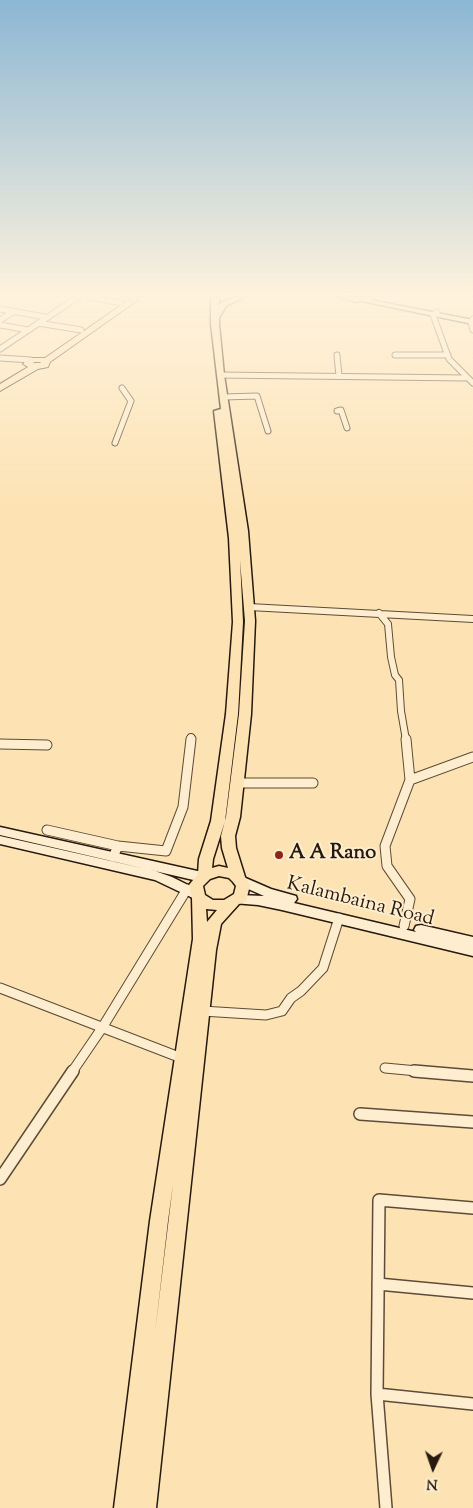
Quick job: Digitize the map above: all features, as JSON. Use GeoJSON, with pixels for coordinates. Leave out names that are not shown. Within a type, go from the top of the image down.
{"type":"FeatureCollection","features":[{"type":"Feature","properties":{"kind":"highway"},"geometry":{"type":"LineString","coordinates":[[0,383],[27,367]]}},
{"type":"Feature","properties":{"kind":"highway"},"geometry":{"type":"LineString","coordinates":[[0,388],[28,367]]}},
{"type":"Feature","properties":{"kind":"main road"},"geometry":{"type":"LineString","coordinates":[[204,876],[206,859],[218,821],[232,714],[238,622],[234,538],[223,461],[213,367]]}},
{"type":"Feature","properties":{"kind":"main road"},"geometry":{"type":"LineString","coordinates":[[144,1508],[214,922],[243,893],[229,848],[228,836],[233,818],[247,690],[250,607],[243,531],[219,367]]}},
{"type":"Feature","properties":{"kind":"main road"},"geometry":{"type":"LineString","coordinates":[[0,831],[116,851],[204,876]]}},
{"type":"Feature","properties":{"kind":"main road"},"geometry":{"type":"LineString","coordinates":[[0,840],[155,876],[194,894],[211,905],[219,906],[235,901]]}},
{"type":"Feature","properties":{"kind":"main road"},"geometry":{"type":"LineString","coordinates":[[125,1508],[159,1221],[200,939],[194,894],[196,885],[204,876],[219,871],[233,874],[240,879]]}},
{"type":"Feature","properties":{"kind":"main road","name":"Kalambaina Road"},"geometry":{"type":"LineString","coordinates":[[240,879],[268,893],[285,898],[473,942]]}},
{"type":"Feature","properties":{"kind":"main road","name":"Kalambaina Road"},"geometry":{"type":"LineString","coordinates":[[235,901],[258,900],[282,904],[473,951]]}},
{"type":"Feature","properties":{"kind":"street"},"geometry":{"type":"LineString","coordinates":[[338,367],[339,376]]}},
{"type":"Feature","properties":{"kind":"street"},"geometry":{"type":"LineString","coordinates":[[458,367],[473,383]]}},
{"type":"Feature","properties":{"kind":"street"},"geometry":{"type":"LineString","coordinates":[[220,375],[466,378]]}},
{"type":"Feature","properties":{"kind":"street"},"geometry":{"type":"LineString","coordinates":[[115,443],[131,401],[122,388]]}},
{"type":"Feature","properties":{"kind":"street"},"geometry":{"type":"LineString","coordinates":[[224,397],[257,396],[268,431]]}},
{"type":"Feature","properties":{"kind":"street"},"geometry":{"type":"LineString","coordinates":[[337,411],[341,410],[347,428]]}},
{"type":"Feature","properties":{"kind":"street"},"geometry":{"type":"LineString","coordinates":[[250,607],[473,619]]}},
{"type":"Feature","properties":{"kind":"street"},"geometry":{"type":"LineString","coordinates":[[380,613],[388,624],[391,657],[395,675],[399,680],[401,711],[409,754],[410,780],[385,846],[386,866],[410,899],[404,926]]}},
{"type":"Feature","properties":{"kind":"street"},"geometry":{"type":"LineString","coordinates":[[388,624],[396,614]]}},
{"type":"Feature","properties":{"kind":"street"},"geometry":{"type":"LineString","coordinates":[[47,830],[116,851],[166,851],[183,808],[191,737]]}},
{"type":"Feature","properties":{"kind":"street"},"geometry":{"type":"LineString","coordinates":[[0,744],[47,746]]}},
{"type":"Feature","properties":{"kind":"street"},"geometry":{"type":"LineString","coordinates":[[410,780],[473,757]]}},
{"type":"Feature","properties":{"kind":"street"},"geometry":{"type":"LineString","coordinates":[[237,783],[313,783]]}},
{"type":"Feature","properties":{"kind":"street"},"geometry":{"type":"LineString","coordinates":[[0,1179],[194,894]]}},
{"type":"Feature","properties":{"kind":"street"},"geometry":{"type":"LineString","coordinates":[[202,1012],[274,1014],[282,1011],[291,998],[301,991],[323,968],[339,918]]}},
{"type":"Feature","properties":{"kind":"street"},"geometry":{"type":"LineString","coordinates":[[0,988],[184,1059]]}},
{"type":"Feature","properties":{"kind":"street"},"geometry":{"type":"LineString","coordinates":[[385,1068],[473,1076]]}},
{"type":"Feature","properties":{"kind":"street"},"geometry":{"type":"LineString","coordinates":[[360,1114],[473,1122]]}},
{"type":"Feature","properties":{"kind":"street"},"geometry":{"type":"LineString","coordinates":[[386,1508],[376,1394],[379,1200],[473,1208]]}},
{"type":"Feature","properties":{"kind":"street"},"geometry":{"type":"LineString","coordinates":[[378,1284],[473,1293]]}},
{"type":"Feature","properties":{"kind":"street"},"geometry":{"type":"LineString","coordinates":[[376,1394],[473,1404]]}},
{"type":"Feature","properties":{"kind":"place","name":"A A Rano"},"geometry":{"type":"Point","coordinates":[279,855]}}]}
